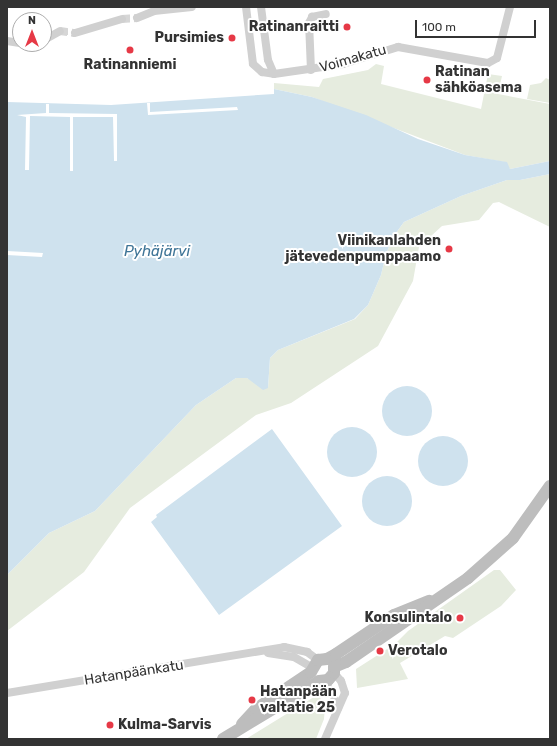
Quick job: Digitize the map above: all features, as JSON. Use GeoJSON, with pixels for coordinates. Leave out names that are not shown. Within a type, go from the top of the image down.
{"type":"FeatureCollection","features":[{"type":"Feature","properties":{"kind":"main road"},"geometry":{"type":"LineString","coordinates":[[239,728],[256,709],[323,666],[346,662],[439,598],[496,555],[513,538],[550,486]]}},
{"type":"Feature","properties":{"kind":"main road"},"geometry":{"type":"LineString","coordinates":[[223,739],[239,728],[262,717],[321,681],[323,666]]}},
{"type":"Feature","properties":{"kind":"street"},"geometry":{"type":"LineString","coordinates":[[137,18],[154,11],[192,7]]}},
{"type":"Feature","properties":{"kind":"street","name":"Voimakatu"},"geometry":{"type":"LineString","coordinates":[[246,7],[253,64],[262,72],[274,74],[311,70],[369,57],[398,47],[482,64],[492,62],[497,58],[510,7]]}},
{"type":"Feature","properties":{"kind":"street"},"geometry":{"type":"LineString","coordinates":[[261,7],[268,60],[274,74]]}},
{"type":"Feature","properties":{"kind":"street"},"geometry":{"type":"LineString","coordinates":[[311,70],[309,23],[312,17],[326,14]]}},
{"type":"Feature","properties":{"kind":"street"},"geometry":{"type":"LineString","coordinates":[[75,33],[122,19]]}},
{"type":"Feature","properties":{"kind":"street"},"geometry":{"type":"LineString","coordinates":[[52,36],[60,31]]}},
{"type":"Feature","properties":{"kind":"street","name":"Hatanpäänkatu"},"geometry":{"type":"LineString","coordinates":[[7,693],[284,647],[295,648],[323,666]]}},
{"type":"Feature","properties":{"kind":"street"},"geometry":{"type":"LineString","coordinates":[[323,666],[321,681],[333,694],[338,708]]}},
{"type":"Feature","properties":{"kind":"street"},"geometry":{"type":"LineString","coordinates":[[323,666],[341,682],[345,693],[325,739]]}},
{"type":"Feature","properties":{"kind":"shaded area"},"geometry":{"type":"Polygon","coordinates":[[[376,64],[384,66],[381,84],[481,109],[488,74],[502,76],[498,94],[550,104],[550,161],[510,169],[504,162],[465,155],[312,97],[274,89],[274,83],[319,87],[323,79],[368,70],[376,64]]]}},
{"type":"Feature","properties":{"kind":"shaded area"},"geometry":{"type":"Polygon","coordinates":[[[546,78],[550,80],[550,103],[527,99],[530,85],[541,83],[546,78]]]}},
{"type":"Feature","properties":{"kind":"shaded area"},"geometry":{"type":"Polygon","coordinates":[[[550,174],[550,227],[499,202],[493,203],[479,220],[442,226],[419,247],[413,281],[378,346],[291,403],[256,415],[130,508],[84,572],[7,631],[7,575],[49,533],[95,511],[196,405],[236,378],[247,378],[268,388],[270,358],[278,350],[355,319],[368,305],[381,275],[386,254],[393,237],[404,222],[461,196],[507,180],[520,180],[550,174]]]}},
{"type":"Feature","properties":{"kind":"shaded area"},"geometry":{"type":"Polygon","coordinates":[[[494,570],[500,570],[516,590],[501,606],[453,638],[445,636],[400,663],[408,679],[357,688],[356,669],[395,644],[408,631],[494,570]]]}},
{"type":"Feature","properties":{"kind":"shaded area"},"geometry":{"type":"Polygon","coordinates":[[[319,696],[325,706],[324,719],[316,739],[246,739],[314,697],[319,696]]]}},
{"type":"Feature","properties":{"kind":"water","name":"Pyhäjärvi"},"geometry":{"type":"Polygon","coordinates":[[[274,89],[312,97],[366,115],[418,139],[465,155],[507,162],[510,169],[550,161],[550,174],[520,180],[507,180],[461,196],[404,222],[393,237],[386,254],[381,275],[368,305],[354,319],[278,350],[270,358],[268,388],[263,390],[247,378],[236,378],[196,405],[95,511],[49,533],[7,575],[7,102],[111,105],[274,94],[274,89]]]}},
{"type":"Feature","properties":{"kind":"water"},"geometry":{"type":"Polygon","coordinates":[[[402,386],[412,386],[425,393],[432,406],[432,416],[425,429],[412,436],[402,436],[393,432],[386,425],[382,416],[382,406],[386,397],[393,390],[402,386]]]}},
{"type":"Feature","properties":{"kind":"water"},"geometry":{"type":"Polygon","coordinates":[[[347,427],[357,427],[370,434],[377,447],[377,457],[370,470],[357,477],[347,477],[338,473],[331,466],[327,457],[327,447],[331,438],[338,431],[347,427]]]}},
{"type":"Feature","properties":{"kind":"water"},"geometry":{"type":"Polygon","coordinates":[[[272,429],[342,526],[219,615],[151,522],[157,517],[156,515],[272,429]]]}},
{"type":"Feature","properties":{"kind":"water"},"geometry":{"type":"Polygon","coordinates":[[[438,436],[448,436],[461,443],[468,456],[468,466],[461,479],[448,486],[438,486],[429,482],[422,475],[418,466],[418,456],[422,447],[429,440],[438,436]]]}},
{"type":"Feature","properties":{"kind":"water"},"geometry":{"type":"Polygon","coordinates":[[[382,476],[392,476],[405,483],[412,496],[412,506],[405,519],[392,526],[382,526],[373,522],[366,515],[362,506],[362,496],[366,487],[373,480],[382,476]]]}},
{"type":"Feature","properties":{"kind":"pier"},"geometry":{"type":"Polygon","coordinates":[[[147,103],[150,103],[150,112],[237,107],[238,110],[148,115],[147,103]]]}},
{"type":"Feature","properties":{"kind":"pier"},"geometry":{"type":"Polygon","coordinates":[[[46,104],[49,104],[49,113],[117,114],[117,161],[114,161],[113,117],[73,117],[73,171],[70,171],[70,117],[30,116],[29,170],[25,170],[26,117],[17,115],[46,113],[46,104]]]}},
{"type":"Feature","properties":{"kind":"pier"},"geometry":{"type":"Polygon","coordinates":[[[7,251],[43,253],[42,257],[7,255],[7,251]]]}},
{"type":"Feature","properties":{"kind":"tunnel"},"geometry":{"type":"LineString","coordinates":[[122,19],[137,18]]}},
{"type":"Feature","properties":{"kind":"tunnel"},"geometry":{"type":"LineString","coordinates":[[60,31],[75,33]]}},
{"type":"Feature","properties":{"kind":"place","name":"Ratinanraitti"},"geometry":{"type":"Point","coordinates":[347,27]}},
{"type":"Feature","properties":{"kind":"place","name":"Pursimies"},"geometry":{"type":"Point","coordinates":[232,38]}},
{"type":"Feature","properties":{"kind":"place","name":"Ratinanniemi"},"geometry":{"type":"Point","coordinates":[130,50]}},
{"type":"Feature","properties":{"kind":"place","name":"Ratinan sähköasema"},"geometry":{"type":"Point","coordinates":[427,80]}},
{"type":"Feature","properties":{"kind":"place","name":"Viinikanlahden jätevedenpumppaamo"},"geometry":{"type":"Point","coordinates":[449,249]}},
{"type":"Feature","properties":{"kind":"place","name":"Konsulintalo"},"geometry":{"type":"Point","coordinates":[460,618]}},
{"type":"Feature","properties":{"kind":"place","name":"Verotalo"},"geometry":{"type":"Point","coordinates":[380,651]}},
{"type":"Feature","properties":{"kind":"place","name":"Hatanpään valtatie 25"},"geometry":{"type":"Point","coordinates":[252,700]}},
{"type":"Feature","properties":{"kind":"place","name":"Kulma-Sarvis"},"geometry":{"type":"Point","coordinates":[110,725]}}]}
